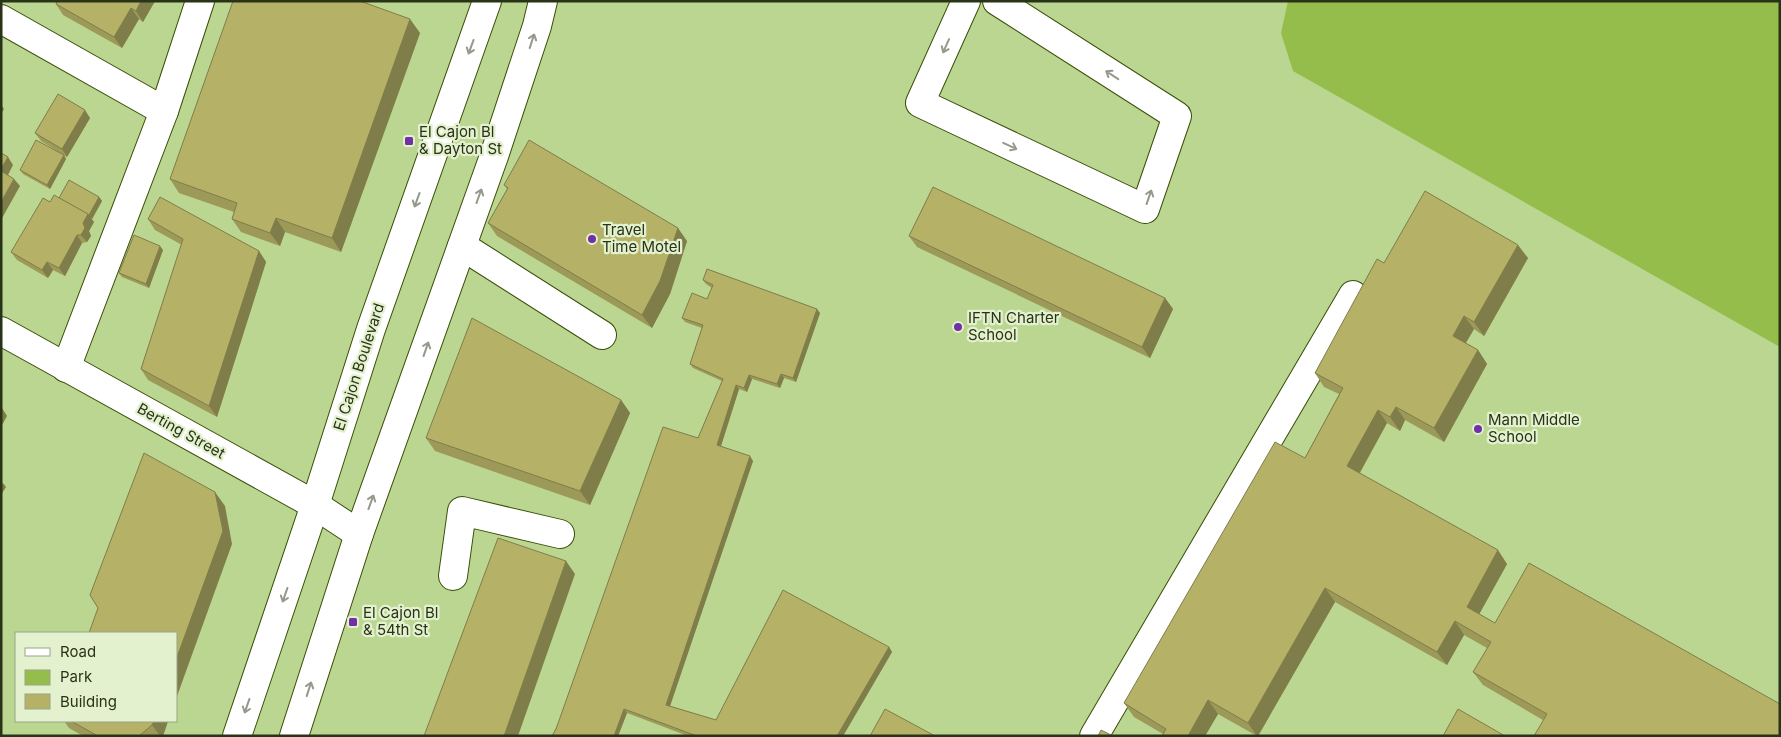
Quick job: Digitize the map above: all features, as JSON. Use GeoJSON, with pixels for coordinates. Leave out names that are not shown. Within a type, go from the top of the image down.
{"type":"FeatureCollection","features":[{"type":"Feature","properties":{"kind":"main road"},"geometry":{"type":"LineString","coordinates":[[66,368],[164,111],[200,1]]}},
{"type":"Feature","properties":{"kind":"main road","name":"El Cajon Boulevard"},"geometry":{"type":"LineString","coordinates":[[237,736],[315,505],[371,329],[488,1]]}},
{"type":"Feature","properties":{"kind":"main road"},"geometry":{"type":"LineString","coordinates":[[294,736],[359,534],[520,80],[543,1]]}},
{"type":"Feature","properties":{"kind":"main road"},"geometry":{"type":"LineString","coordinates":[[966,1],[920,103],[1145,209],[1177,116],[997,1]]}},
{"type":"Feature","properties":{"kind":"main road"},"geometry":{"type":"LineString","coordinates":[[1,19],[164,111]]}},
{"type":"Feature","properties":{"kind":"main road"},"geometry":{"type":"LineString","coordinates":[[462,246],[602,335]]}},
{"type":"Feature","properties":{"kind":"main road"},"geometry":{"type":"LineString","coordinates":[[1094,736],[1353,295]]}},
{"type":"Feature","properties":{"kind":"main road","name":"Berting Street"},"geometry":{"type":"LineString","coordinates":[[1,331],[315,505],[359,534]]}},
{"type":"Feature","properties":{"kind":"main road"},"geometry":{"type":"LineString","coordinates":[[453,576],[462,511],[560,534]]}},
{"type":"Feature","properties":{"kind":"green space"},"geometry":{"type":"Polygon","coordinates":[[[1288,1],[1780,1],[1780,347],[1293,71],[1281,33],[1288,1]]]}},
{"type":"Feature","properties":{"kind":"building"},"geometry":{"type":"Polygon","coordinates":[[[57,1],[141,1],[136,11],[131,8],[114,37],[56,4],[57,1]]]}},
{"type":"Feature","properties":{"kind":"building"},"geometry":{"type":"Polygon","coordinates":[[[233,1],[360,1],[410,19],[332,238],[276,218],[270,233],[232,219],[237,203],[170,179],[233,1]]]}},
{"type":"Feature","properties":{"kind":"building"},"geometry":{"type":"Polygon","coordinates":[[[58,94],[85,110],[62,149],[35,133],[58,94]]]}},
{"type":"Feature","properties":{"kind":"building"},"geometry":{"type":"Polygon","coordinates":[[[36,140],[64,155],[47,185],[20,170],[36,140]]]}},
{"type":"Feature","properties":{"kind":"building","name":"Travel Time Motel"},"geometry":{"type":"Polygon","coordinates":[[[529,140],[678,228],[660,281],[642,315],[488,223],[508,188],[504,185],[529,140]]]}},
{"type":"Feature","properties":{"kind":"building"},"geometry":{"type":"Polygon","coordinates":[[[1,153],[8,157],[1,169],[1,153]]]}},
{"type":"Feature","properties":{"kind":"building"},"geometry":{"type":"Polygon","coordinates":[[[1,171],[14,179],[1,202],[1,171]]]}},
{"type":"Feature","properties":{"kind":"building"},"geometry":{"type":"Polygon","coordinates":[[[69,180],[99,197],[89,215],[59,198],[69,180]]]}},
{"type":"Feature","properties":{"kind":"building"},"geometry":{"type":"Polygon","coordinates":[[[933,187],[1165,298],[1142,347],[909,236],[933,187]]]}},
{"type":"Feature","properties":{"kind":"building"},"geometry":{"type":"Polygon","coordinates":[[[1425,191],[1518,245],[1474,322],[1464,316],[1453,336],[1478,350],[1434,428],[1396,407],[1390,417],[1378,410],[1347,466],[1498,550],[1467,607],[1495,623],[1529,563],[1780,704],[1780,736],[1534,736],[1547,714],[1473,672],[1491,642],[1455,621],[1437,652],[1325,588],[1248,723],[1208,700],[1188,736],[1162,736],[1166,729],[1124,703],[1275,442],[1305,458],[1343,388],[1315,373],[1377,259],[1384,263],[1425,191]]]}},
{"type":"Feature","properties":{"kind":"building"},"geometry":{"type":"Polygon","coordinates":[[[54,195],[88,214],[83,223],[85,228],[81,235],[77,235],[59,268],[47,262],[42,270],[11,252],[43,198],[50,202],[54,195]]]}},
{"type":"Feature","properties":{"kind":"building"},"geometry":{"type":"Polygon","coordinates":[[[160,197],[259,251],[209,406],[141,369],[183,239],[148,219],[160,197]]]}},
{"type":"Feature","properties":{"kind":"building"},"geometry":{"type":"Polygon","coordinates":[[[134,235],[160,246],[146,284],[119,273],[134,235]]]}},
{"type":"Feature","properties":{"kind":"building"},"geometry":{"type":"Polygon","coordinates":[[[707,269],[817,309],[793,378],[781,374],[777,384],[749,375],[744,388],[736,385],[717,445],[750,456],[666,705],[716,720],[783,590],[889,647],[837,736],[697,736],[624,709],[614,736],[552,736],[663,427],[698,438],[723,379],[690,364],[703,325],[682,318],[692,293],[707,299],[713,285],[703,280],[707,269]]]}},
{"type":"Feature","properties":{"kind":"building"},"geometry":{"type":"Polygon","coordinates":[[[472,318],[621,400],[580,491],[426,438],[472,318]]]}},
{"type":"Feature","properties":{"kind":"building"},"geometry":{"type":"Polygon","coordinates":[[[144,453],[215,492],[223,531],[178,655],[178,632],[89,632],[98,608],[90,595],[144,453]]]}},
{"type":"Feature","properties":{"kind":"building"},"geometry":{"type":"Polygon","coordinates":[[[498,538],[566,561],[504,736],[424,736],[498,538]]]}},
{"type":"Feature","properties":{"kind":"building"},"geometry":{"type":"Polygon","coordinates":[[[885,709],[935,736],[870,736],[885,709]]]}},
{"type":"Feature","properties":{"kind":"building"},"geometry":{"type":"Polygon","coordinates":[[[1458,709],[1505,736],[1443,736],[1458,709]]]}},
{"type":"Feature","properties":{"kind":"building"},"geometry":{"type":"Polygon","coordinates":[[[73,722],[154,722],[139,736],[98,736],[73,722]]]}},
{"type":"Feature","properties":{"kind":"building"},"geometry":{"type":"Polygon","coordinates":[[[1101,730],[1113,736],[1098,736],[1101,730]]]}},
{"type":"Feature","properties":{"kind":"place","name":"El Cajon Bl & Dayton St"},"geometry":{"type":"Point","coordinates":[409,141]}},
{"type":"Feature","properties":{"kind":"place","name":"Travel Time Motel"},"geometry":{"type":"Point","coordinates":[592,239]}},
{"type":"Feature","properties":{"kind":"place","name":"IFTN Charter School"},"geometry":{"type":"Point","coordinates":[958,327]}},
{"type":"Feature","properties":{"kind":"place","name":"Mann Middle School"},"geometry":{"type":"Point","coordinates":[1478,429]}},
{"type":"Feature","properties":{"kind":"place","name":"El Cajon Bl & 54th St"},"geometry":{"type":"Point","coordinates":[353,622]}}]}
